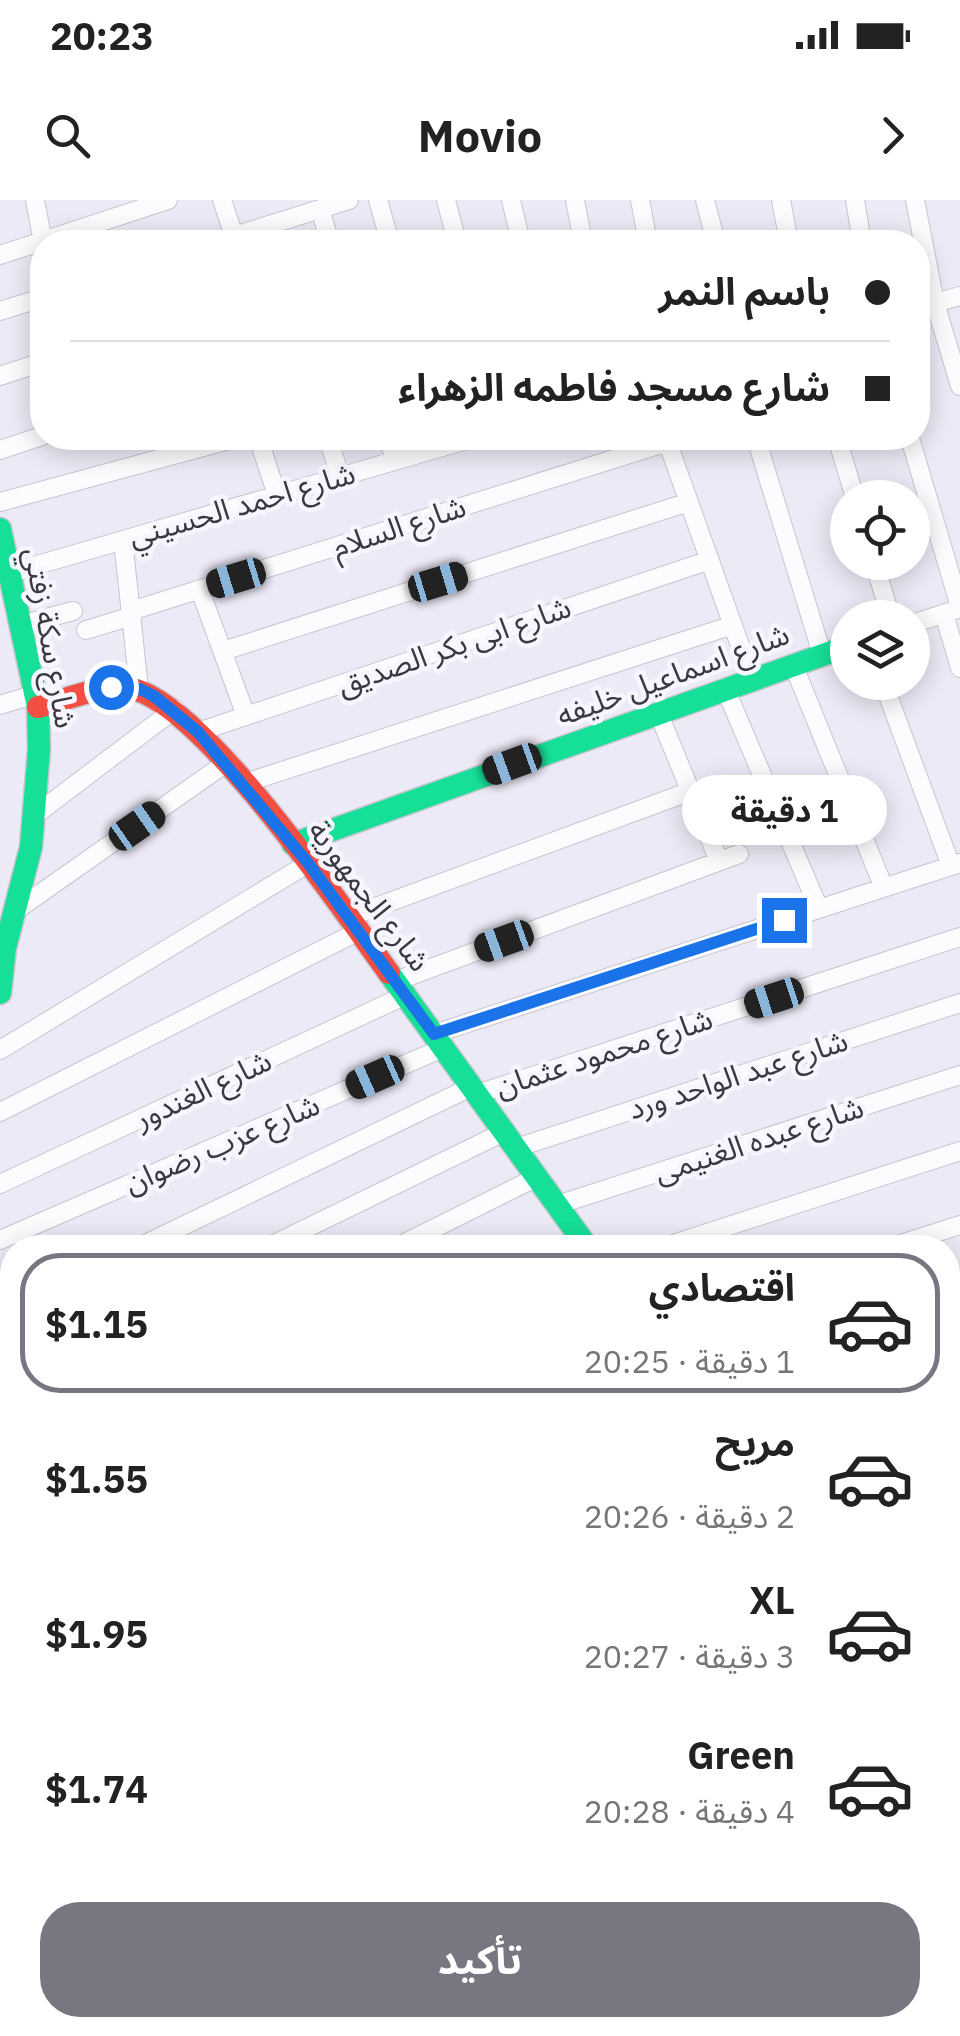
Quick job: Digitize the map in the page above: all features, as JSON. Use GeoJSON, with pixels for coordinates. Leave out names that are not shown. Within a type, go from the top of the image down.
{"type":"FeatureCollection","features":[{"type":"Feature","properties":{"kind":"street"},"geometry":{"type":"LineString","coordinates":[[35,200],[41,230]]}},
{"type":"Feature","properties":{"kind":"street"},"geometry":{"type":"LineString","coordinates":[[79,230],[168,200]]}},
{"type":"Feature","properties":{"kind":"street"},"geometry":{"type":"LineString","coordinates":[[222,200],[232,230]]}},
{"type":"Feature","properties":{"kind":"street"},"geometry":{"type":"LineString","coordinates":[[283,200],[288,219]]}},
{"type":"Feature","properties":{"kind":"street"},"geometry":{"type":"LineString","coordinates":[[273,230],[288,219],[350,200]]}},
{"type":"Feature","properties":{"kind":"street"},"geometry":{"type":"LineString","coordinates":[[378,200],[387,230]]}},
{"type":"Feature","properties":{"kind":"street"},"geometry":{"type":"LineString","coordinates":[[446,200],[454,230]]}},
{"type":"Feature","properties":{"kind":"street"},"geometry":{"type":"LineString","coordinates":[[512,200],[518,230]]}},
{"type":"Feature","properties":{"kind":"street"},"geometry":{"type":"LineString","coordinates":[[575,200],[581,230]]}},
{"type":"Feature","properties":{"kind":"street"},"geometry":{"type":"LineString","coordinates":[[640,200],[646,230]]}},
{"type":"Feature","properties":{"kind":"street"},"geometry":{"type":"LineString","coordinates":[[705,200],[713,230]]}},
{"type":"Feature","properties":{"kind":"street"},"geometry":{"type":"LineString","coordinates":[[781,200],[787,230]]}},
{"type":"Feature","properties":{"kind":"street"},"geometry":{"type":"LineString","coordinates":[[855,200],[860,230]]}},
{"type":"Feature","properties":{"kind":"street"},"geometry":{"type":"LineString","coordinates":[[915,200],[918,230]]}},
{"type":"Feature","properties":{"kind":"street"},"geometry":{"type":"LineString","coordinates":[[320,209],[326,230]]}},
{"type":"Feature","properties":{"kind":"street"},"geometry":{"type":"LineString","coordinates":[[0,255],[30,246]]}},
{"type":"Feature","properties":{"kind":"street"},"geometry":{"type":"LineString","coordinates":[[930,305],[960,296]]}},
{"type":"Feature","properties":{"kind":"street"},"geometry":{"type":"LineString","coordinates":[[0,311],[30,302]]}},
{"type":"Feature","properties":{"kind":"street"},"geometry":{"type":"LineString","coordinates":[[930,315],[960,386]]}},
{"type":"Feature","properties":{"kind":"street"},"geometry":{"type":"LineString","coordinates":[[0,376],[30,366]]}},
{"type":"Feature","properties":{"kind":"street"},"geometry":{"type":"LineString","coordinates":[[0,450],[30,440]]}},
{"type":"Feature","properties":{"kind":"street"},"geometry":{"type":"LineString","coordinates":[[0,502],[192,450]]}},
{"type":"Feature","properties":{"kind":"street"},"geometry":{"type":"LineString","coordinates":[[262,450],[277,495]]}},
{"type":"Feature","properties":{"kind":"street"},"geometry":{"type":"LineString","coordinates":[[332,450],[340,476]]}},
{"type":"Feature","properties":{"kind":"street"},"geometry":{"type":"LineString","coordinates":[[392,450],[395,460]]}},
{"type":"Feature","properties":{"kind":"street","name":"شارع احمد الحسيني"},"geometry":{"type":"LineString","coordinates":[[6,575],[422,450]]}},
{"type":"Feature","properties":{"kind":"street","name":"شارع السلام"},"geometry":{"type":"LineString","coordinates":[[86,630],[636,450]]}},
{"type":"Feature","properties":{"kind":"street"},"geometry":{"type":"LineString","coordinates":[[671,450],[752,678]]}},
{"type":"Feature","properties":{"kind":"street"},"geometry":{"type":"LineString","coordinates":[[760,450],[822,654]]}},
{"type":"Feature","properties":{"kind":"street"},"geometry":{"type":"LineString","coordinates":[[841,450],[850,480]]}},
{"type":"Feature","properties":{"kind":"street"},"geometry":{"type":"LineString","coordinates":[[913,450],[954,610],[960,668]]}},
{"type":"Feature","properties":{"kind":"street"},"geometry":{"type":"LineString","coordinates":[[223,651],[689,502]]}},
{"type":"Feature","properties":{"kind":"street","name":"شارع سكة زفتي"},"geometry":{"type":"LineString","coordinates":[[0,530],[6,575],[22,625],[37,701],[35,816],[18,909],[3,952],[0,992]]}},
{"type":"Feature","properties":{"kind":"street"},"geometry":{"type":"LineString","coordinates":[[0,706],[111,687],[140,689],[123,540]]}},
{"type":"Feature","properties":{"kind":"street","name":"شارع ابى بكر الصديق"},"geometry":{"type":"LineString","coordinates":[[198,732],[710,560]]}},
{"type":"Feature","properties":{"kind":"street"},"geometry":{"type":"LineString","coordinates":[[200,590],[246,716]]}},
{"type":"Feature","properties":{"kind":"street"},"geometry":{"type":"LineString","coordinates":[[22,625],[73,610]]}},
{"type":"Feature","properties":{"kind":"street"},"geometry":{"type":"LineString","coordinates":[[930,618],[954,610]]}},
{"type":"Feature","properties":{"kind":"street"},"geometry":{"type":"LineString","coordinates":[[244,783],[733,624]]}},
{"type":"Feature","properties":{"kind":"street","name":"شارع اسماعيل خليفه"},"geometry":{"type":"LineString","coordinates":[[293,844],[830,652]]}},
{"type":"Feature","properties":{"kind":"street"},"geometry":{"type":"LineString","coordinates":[[792,664],[884,888]]}},
{"type":"Feature","properties":{"kind":"street"},"geometry":{"type":"LineString","coordinates":[[725,688],[819,909]]}},
{"type":"Feature","properties":{"kind":"street","name":"شارع الجمهورية"},"geometry":{"type":"LineString","coordinates":[[140,689],[176,709],[244,783],[402,988],[579,1235]]}},
{"type":"Feature","properties":{"kind":"street"},"geometry":{"type":"LineString","coordinates":[[890,700],[955,864]]}},
{"type":"Feature","properties":{"kind":"street"},"geometry":{"type":"LineString","coordinates":[[35,816],[176,709]]}},
{"type":"Feature","properties":{"kind":"street"},"geometry":{"type":"LineString","coordinates":[[658,712],[719,861]]}},
{"type":"Feature","properties":{"kind":"street"},"geometry":{"type":"LineString","coordinates":[[18,909],[226,762]]}},
{"type":"Feature","properties":{"kind":"street"},"geometry":{"type":"LineString","coordinates":[[0,1112],[354,924],[691,792]]}},
{"type":"Feature","properties":{"kind":"street","name":"شارع الغندور"},"geometry":{"type":"LineString","coordinates":[[0,1184],[402,988],[738,854]]}},
{"type":"Feature","properties":{"kind":"street"},"geometry":{"type":"LineString","coordinates":[[0,1050],[308,863]]}},
{"type":"Feature","properties":{"kind":"street","name":"شارع عزب رضوان"},"geometry":{"type":"LineString","coordinates":[[11,1235],[439,1041],[955,864]]}},
{"type":"Feature","properties":{"kind":"street","name":"شارع محمود عثمان"},"geometry":{"type":"LineString","coordinates":[[165,1235],[474,1091],[960,937]]}},
{"type":"Feature","properties":{"kind":"street","name":"شارع عبد الواحد ورد"},"geometry":{"type":"LineString","coordinates":[[295,1235],[510,1140],[960,1003]]}},
{"type":"Feature","properties":{"kind":"street","name":"شارع عبده الغنيمى"},"geometry":{"type":"LineString","coordinates":[[558,1205],[960,1076]]}},
{"type":"Feature","properties":{"kind":"street"},"geometry":{"type":"LineString","coordinates":[[701,1235],[960,1151]]}},
{"type":"Feature","properties":{"kind":"street"},"geometry":{"type":"LineString","coordinates":[[421,1235],[537,1177]]}},
{"type":"Feature","properties":{"kind":"street"},"geometry":{"type":"LineString","coordinates":[[929,1235],[960,1225]]}},
{"type":"Feature","properties":{"kind":"traffic: fast"},"geometry":{"type":"LineString","coordinates":[[0,529],[38,707],[39,749],[31,847],[5,948],[0,993]]}},
{"type":"Feature","properties":{"kind":"traffic: fast"},"geometry":{"type":"LineString","coordinates":[[293,844],[830,652]]}},
{"type":"Feature","properties":{"kind":"traffic: fast"},"geometry":{"type":"LineString","coordinates":[[389,973],[579,1235]]}},
{"type":"Feature","properties":{"kind":"traffic: jam"},"geometry":{"type":"LineString","coordinates":[[38,707],[118,687],[158,701],[193,728],[269,811],[389,973]]}},
{"type":"Feature","properties":{"kind":"route"},"geometry":{"type":"LineString","coordinates":[[111,687],[140,689],[154,696],[176,709],[198,732],[308,863],[434,1034],[784,920]]}}]}
